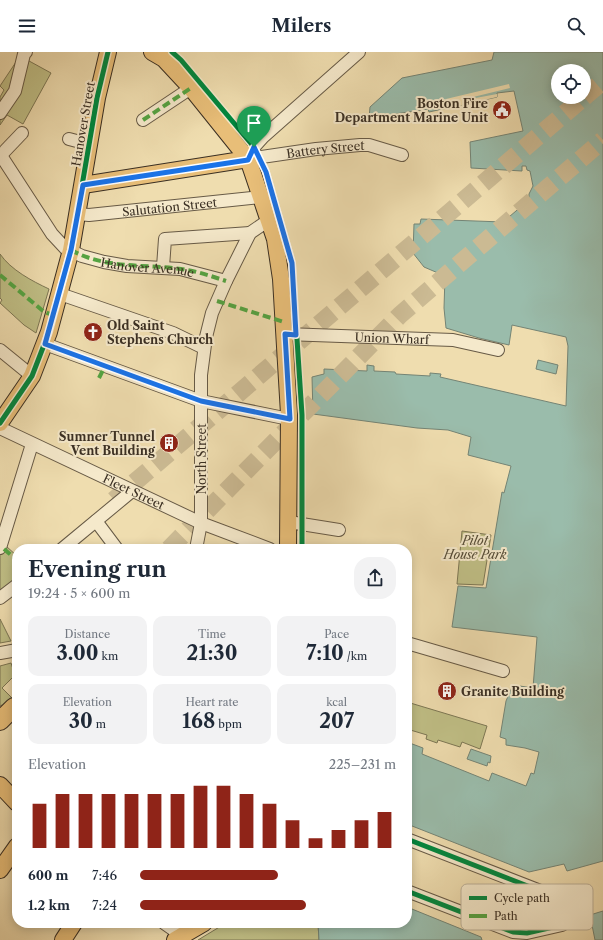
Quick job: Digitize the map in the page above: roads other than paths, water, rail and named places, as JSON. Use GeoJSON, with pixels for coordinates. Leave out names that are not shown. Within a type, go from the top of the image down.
{"type":"FeatureCollection","features":[{"type":"Feature","properties":{"kind":"highway"},"geometry":{"type":"LineString","coordinates":[[0,721],[12,709]]}},
{"type":"Feature","properties":{"kind":"main road","name":"Hanover Street"},"geometry":{"type":"LineString","coordinates":[[0,423],[32,376],[45,344],[60,294],[71,250],[83,185],[88,144],[108,52]]}},
{"type":"Feature","properties":{"kind":"main road"},"geometry":{"type":"LineString","coordinates":[[152,52],[164,60],[191,88],[224,127],[248,160],[275,239],[280,265],[290,419],[288,544]]}},
{"type":"Feature","properties":{"kind":"main road","name":"Battery Street"},"geometry":{"type":"LineString","coordinates":[[83,185],[248,160]]}},
{"type":"Feature","properties":{"kind":"main road"},"geometry":{"type":"LineString","coordinates":[[0,785],[12,798]]}},
{"type":"Feature","properties":{"kind":"main road"},"geometry":{"type":"LineString","coordinates":[[0,870],[12,853]]}},
{"type":"Feature","properties":{"kind":"main road"},"geometry":{"type":"LineString","coordinates":[[63,940],[71,928]]}},
{"type":"Feature","properties":{"kind":"main road"},"geometry":{"type":"LineString","coordinates":[[177,939],[196,928]]}},
{"type":"Feature","properties":{"kind":"street"},"geometry":{"type":"LineString","coordinates":[[0,113],[15,91],[24,54],[26,52]]}},
{"type":"Feature","properties":{"kind":"street"},"geometry":{"type":"LineString","coordinates":[[248,160],[254,147],[263,137],[359,52]]}},
{"type":"Feature","properties":{"kind":"street"},"geometry":{"type":"LineString","coordinates":[[143,120],[191,88]]}},
{"type":"Feature","properties":{"kind":"street"},"geometry":{"type":"LineString","coordinates":[[0,154],[22,133]]}},
{"type":"Feature","properties":{"kind":"street"},"geometry":{"type":"LineString","coordinates":[[69,139],[88,144]]}},
{"type":"Feature","properties":{"kind":"street","name":"Battery Street"},"geometry":{"type":"LineString","coordinates":[[248,160],[316,149],[360,144],[370,145],[402,155]]}},
{"type":"Feature","properties":{"kind":"street","name":"Hanover Avenue"},"geometry":{"type":"LineString","coordinates":[[0,154],[52,234],[65,248],[82,256],[104,262],[127,266],[163,267],[194,271],[226,281]]}},
{"type":"Feature","properties":{"kind":"street","name":"Salutation Street"},"geometry":{"type":"LineString","coordinates":[[78,214],[88,215],[261,197]]}},
{"type":"Feature","properties":{"kind":"street","name":"North Street"},"geometry":{"type":"LineString","coordinates":[[197,544],[201,523],[201,401],[202,360],[204,348],[211,319],[226,281],[250,233],[269,220]]}},
{"type":"Feature","properties":{"kind":"street"},"geometry":{"type":"LineString","coordinates":[[163,267],[165,239],[250,233]]}},
{"type":"Feature","properties":{"kind":"street"},"geometry":{"type":"LineString","coordinates":[[60,294],[173,333],[204,348]]}},
{"type":"Feature","properties":{"kind":"street","name":"Union Wharf"},"geometry":{"type":"LineString","coordinates":[[285,334],[453,340],[498,350]]}},
{"type":"Feature","properties":{"kind":"street"},"geometry":{"type":"LineString","coordinates":[[45,344],[201,401],[290,419]]}},
{"type":"Feature","properties":{"kind":"street"},"geometry":{"type":"LineString","coordinates":[[0,350],[32,376]]}},
{"type":"Feature","properties":{"kind":"street","name":"Fleet Street"},"geometry":{"type":"LineString","coordinates":[[0,428],[201,523],[257,544]]}},
{"type":"Feature","properties":{"kind":"street"},"geometry":{"type":"LineString","coordinates":[[0,547],[32,444]]}},
{"type":"Feature","properties":{"kind":"street"},"geometry":{"type":"LineString","coordinates":[[68,544],[132,491]]}},
{"type":"Feature","properties":{"kind":"street"},"geometry":{"type":"LineString","coordinates":[[96,521],[113,544]]}},
{"type":"Feature","properties":{"kind":"street"},"geometry":{"type":"LineString","coordinates":[[289,522],[339,530]]}},
{"type":"Feature","properties":{"kind":"street"},"geometry":{"type":"LineString","coordinates":[[0,598],[12,589]]}},
{"type":"Feature","properties":{"kind":"street"},"geometry":{"type":"LineString","coordinates":[[412,644],[503,671]]}},
{"type":"Feature","properties":{"kind":"street"},"geometry":{"type":"LineString","coordinates":[[0,653],[12,651]]}},
{"type":"Feature","properties":{"kind":"street"},"geometry":{"type":"LineString","coordinates":[[412,841],[525,884]]}},
{"type":"Feature","properties":{"kind":"street"},"geometry":{"type":"LineString","coordinates":[[412,893],[461,912]]}},
{"type":"Feature","properties":{"kind":"street"},"geometry":{"type":"LineString","coordinates":[[171,928],[174,930],[177,939]]}},
{"type":"Feature","properties":{"kind":"street"},"geometry":{"type":"LineString","coordinates":[[509,930],[519,934],[538,930]]}},
{"type":"Feature","properties":{"kind":"tunnel"},"geometry":{"type":"LineString","coordinates":[[591,91],[603,81]]}},
{"type":"Feature","properties":{"kind":"tunnel"},"geometry":{"type":"LineString","coordinates":[[114,500],[576,104]]}},
{"type":"Feature","properties":{"kind":"tunnel"},"geometry":{"type":"LineString","coordinates":[[174,544],[400,315],[603,140]]}},
{"type":"Feature","properties":{"kind":"place","name":"Boston Fire Department Marine Unit"},"geometry":{"type":"Point","coordinates":[502,110]}},
{"type":"Feature","properties":{"kind":"place","name":"Old Saint Stephens Church"},"geometry":{"type":"Point","coordinates":[93,332]}},
{"type":"Feature","properties":{"kind":"place","name":"Sumner Tunnel Vent Building"},"geometry":{"type":"Point","coordinates":[169,443]}},
{"type":"Feature","properties":{"kind":"place","name":"Granite Building"},"geometry":{"type":"Point","coordinates":[447,691]}},
{"type":"Feature","properties":{"kind":"park label","name":"Pilot House Park"},"geometry":{"type":"Point","coordinates":[475,547]}}]}
